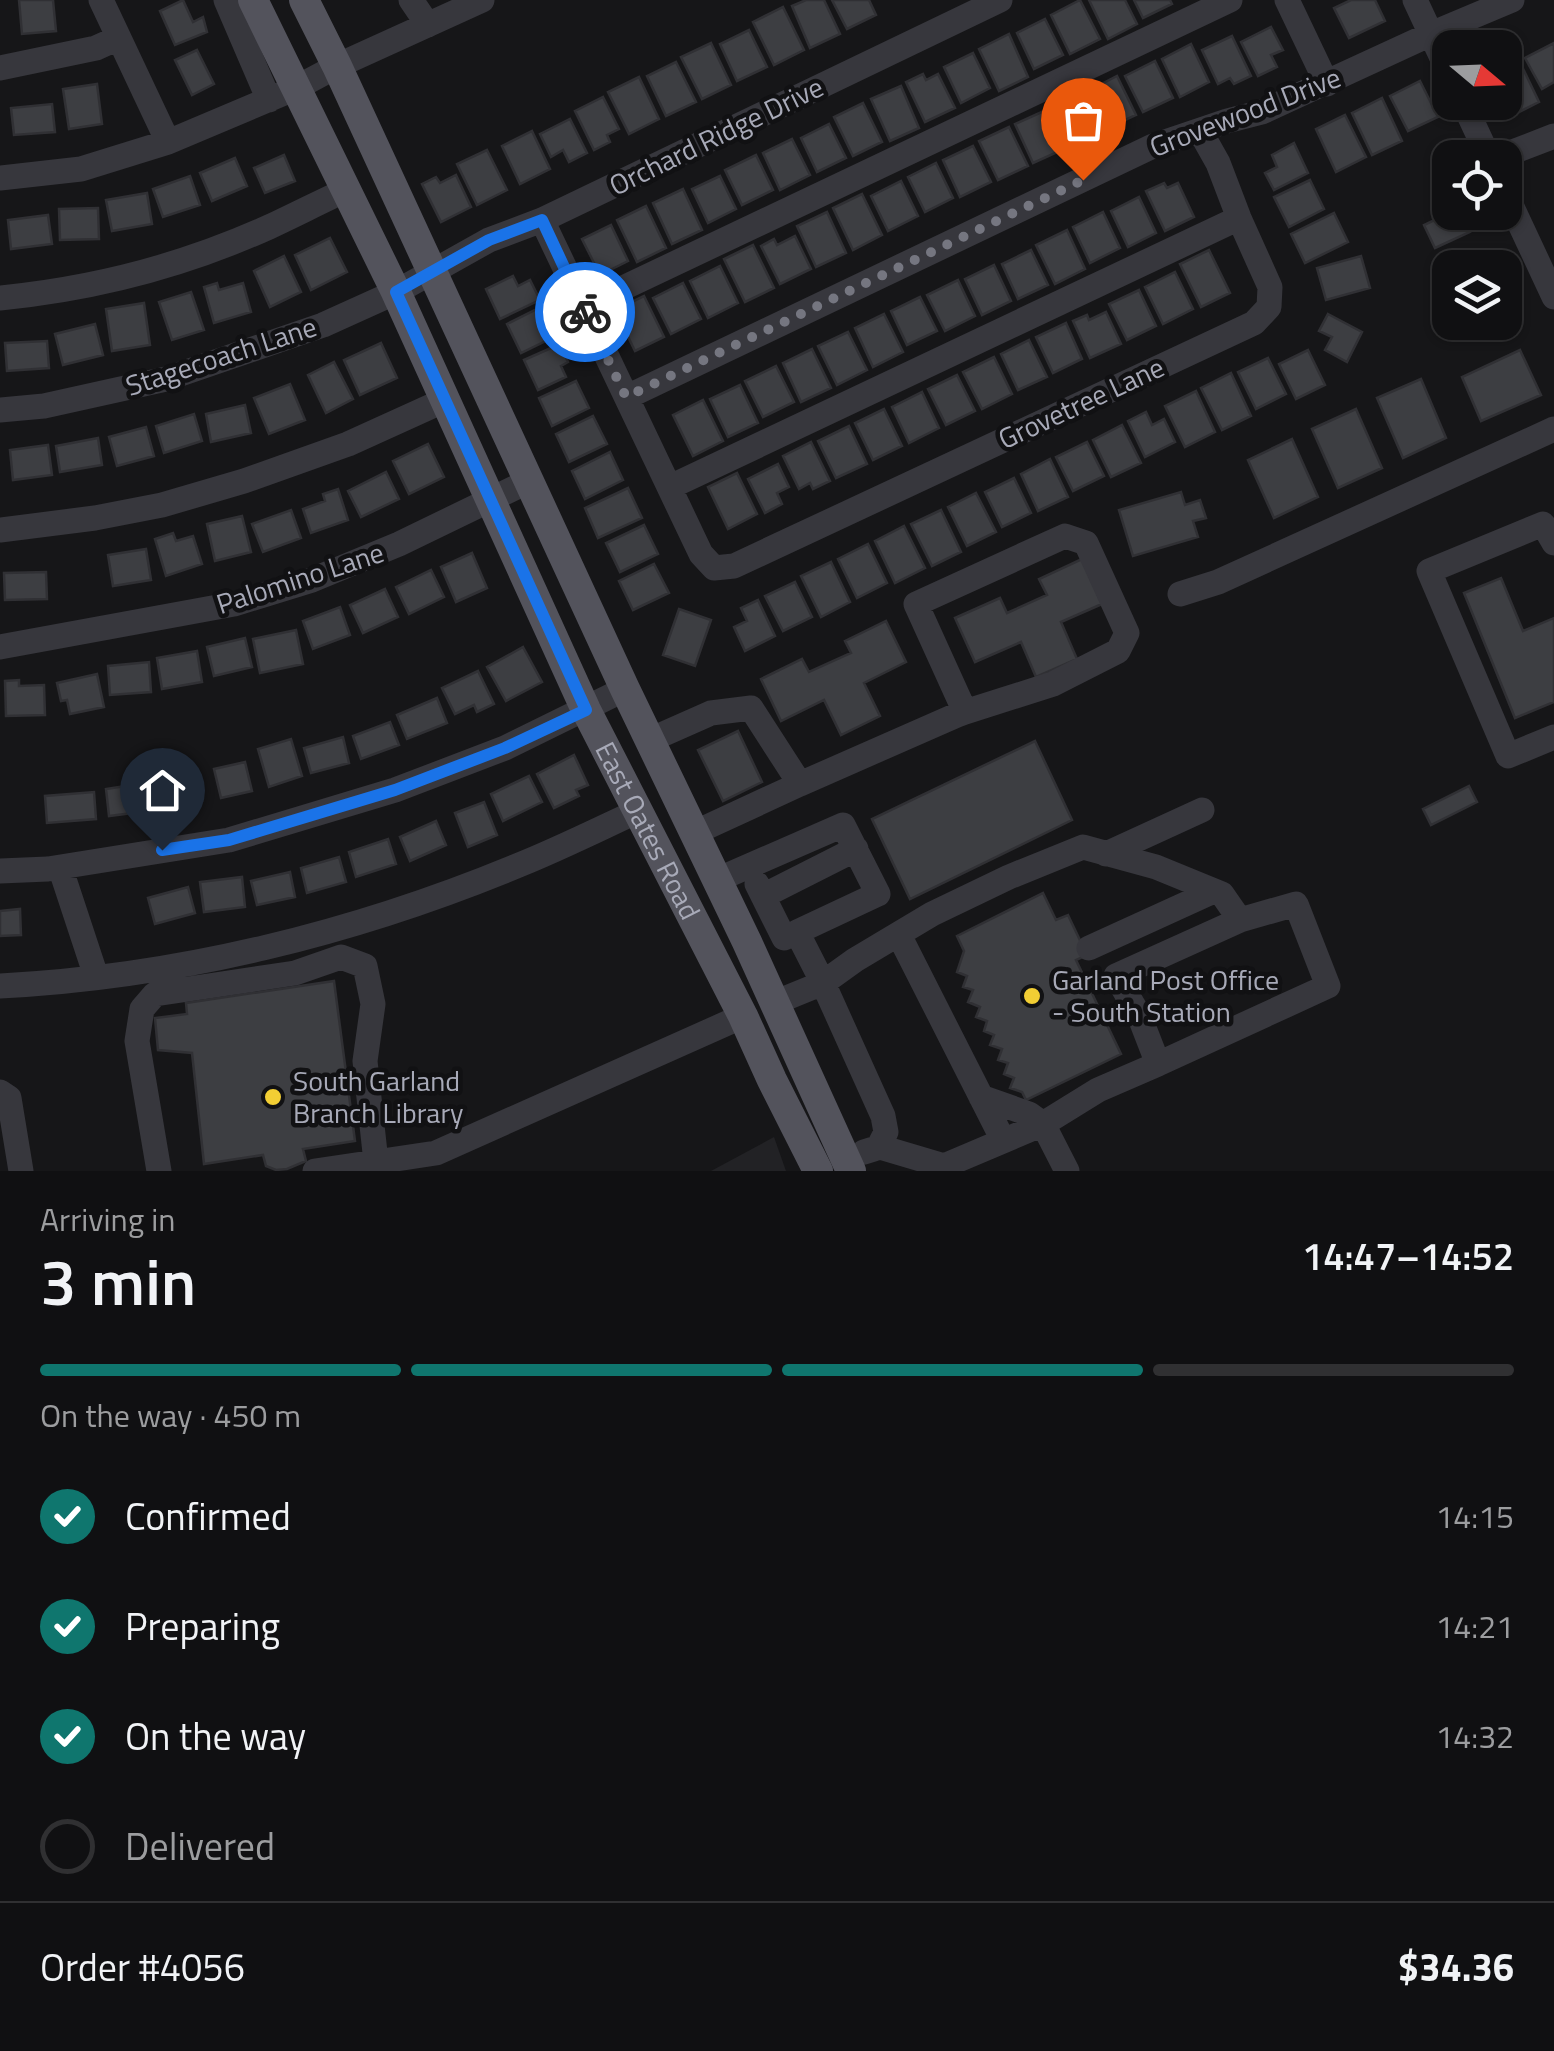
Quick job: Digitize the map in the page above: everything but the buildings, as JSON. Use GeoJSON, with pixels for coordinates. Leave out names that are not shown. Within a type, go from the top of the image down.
{"type":"FeatureCollection","features":[{"type":"Feature","properties":{"kind":"main road","name":"East Oates Road"},"geometry":{"type":"LineString","coordinates":[[253,0],[282,94],[346,190],[586,710],[772,1080],[828,1168]]}},
{"type":"Feature","properties":{"kind":"main road","name":"East Oates Road"},"geometry":{"type":"LineString","coordinates":[[304,0],[774,1002],[828,1168]]}},
{"type":"Feature","properties":{"kind":"main road"},"geometry":{"type":"LineString","coordinates":[[743,1016],[774,1002]]}},
{"type":"Feature","properties":{"kind":"street"},"geometry":{"type":"LineString","coordinates":[[101,0],[168,142]]}},
{"type":"Feature","properties":{"kind":"street"},"geometry":{"type":"LineString","coordinates":[[226,0],[282,94]]}},
{"type":"Feature","properties":{"kind":"street"},"geometry":{"type":"LineString","coordinates":[[411,0],[428,25]]}},
{"type":"Feature","properties":{"kind":"street"},"geometry":{"type":"LineString","coordinates":[[0,178],[81,170],[168,142],[282,94],[482,0]]}},
{"type":"Feature","properties":{"kind":"street","name":"Orchard Ridge Drive"},"geometry":{"type":"LineString","coordinates":[[432,270],[1000,0]]}},
{"type":"Feature","properties":{"kind":"street"},"geometry":{"type":"LineString","coordinates":[[583,308],[1230,0]]}},
{"type":"Feature","properties":{"kind":"street"},"geometry":{"type":"LineString","coordinates":[[1287,0],[1327,84]]}},
{"type":"Feature","properties":{"kind":"street"},"geometry":{"type":"LineString","coordinates":[[1416,0],[1431,34]]}},
{"type":"Feature","properties":{"kind":"street","name":"Grovewood Drive"},"geometry":{"type":"LineString","coordinates":[[626,397],[1153,146],[1262,112],[1512,0]]}},
{"type":"Feature","properties":{"kind":"street"},"geometry":{"type":"LineString","coordinates":[[0,68],[96,48],[118,38]]}},
{"type":"Feature","properties":{"kind":"street","name":"Grovetree Lane"},"geometry":{"type":"LineString","coordinates":[[670,487],[701,554],[714,568],[734,566],[1254,323],[1268,307],[1270,287],[1218,163],[1200,130]]}},
{"type":"Feature","properties":{"kind":"street"},"geometry":{"type":"LineString","coordinates":[[1522,148],[1554,136]]}},
{"type":"Feature","properties":{"kind":"street"},"geometry":{"type":"LineString","coordinates":[[0,298],[85,286],[140,273],[266,228],[346,190]]}},
{"type":"Feature","properties":{"kind":"street"},"geometry":{"type":"LineString","coordinates":[[542,220],[670,487],[1238,218]]}},
{"type":"Feature","properties":{"kind":"street"},"geometry":{"type":"LineString","coordinates":[[1522,228],[1554,297]]}},
{"type":"Feature","properties":{"kind":"street","name":"Stagecoach Lane"},"geometry":{"type":"LineString","coordinates":[[0,410],[44,406],[166,378],[323,325],[396,292],[432,270]]}},
{"type":"Feature","properties":{"kind":"street"},"geometry":{"type":"LineString","coordinates":[[0,530],[94,518],[244,481],[348,444],[445,400]]}},
{"type":"Feature","properties":{"kind":"street"},"geometry":{"type":"LineString","coordinates":[[1180,594],[1218,582],[1554,429]]}},
{"type":"Feature","properties":{"kind":"street","name":"Palomino Lane"},"geometry":{"type":"LineString","coordinates":[[0,647],[234,604],[312,580],[382,552],[529,482]]}},
{"type":"Feature","properties":{"kind":"street"},"geometry":{"type":"LineString","coordinates":[[1554,543],[1543,524],[1429,571],[1508,756],[1554,737]]}},
{"type":"Feature","properties":{"kind":"street"},"geometry":{"type":"LineString","coordinates":[[694,833],[965,712],[1053,684],[1118,650],[1127,633],[1086,543],[1065,536],[916,604],[965,712]]}},
{"type":"Feature","properties":{"kind":"street"},"geometry":{"type":"LineString","coordinates":[[0,872],[60,867],[229,840],[395,790],[505,748],[626,689]]}},
{"type":"Feature","properties":{"kind":"street"},"geometry":{"type":"LineString","coordinates":[[650,740],[711,713],[751,708],[800,784]]}},
{"type":"Feature","properties":{"kind":"street"},"geometry":{"type":"LineString","coordinates":[[1106,854],[1202,810]]}},
{"type":"Feature","properties":{"kind":"street"},"geometry":{"type":"LineString","coordinates":[[0,986],[192,963],[311,936],[436,897],[521,865],[638,811]]}},
{"type":"Feature","properties":{"kind":"street"},"geometry":{"type":"LineString","coordinates":[[717,880],[843,825],[878,894],[752,954]]}},
{"type":"Feature","properties":{"kind":"street"},"geometry":{"type":"LineString","coordinates":[[774,1002],[823,983],[932,914],[1082,847],[1156,867],[1222,894],[1240,920]]}},
{"type":"Feature","properties":{"kind":"street"},"geometry":{"type":"LineString","coordinates":[[763,896],[856,849]]}},
{"type":"Feature","properties":{"kind":"street"},"geometry":{"type":"LineString","coordinates":[[749,866],[763,896],[823,983],[883,1116],[886,1132],[878,1148]]}},
{"type":"Feature","properties":{"kind":"street"},"geometry":{"type":"LineString","coordinates":[[60,867],[96,976]]}},
{"type":"Feature","properties":{"kind":"street"},"geometry":{"type":"LineString","coordinates":[[1089,948],[1214,891]]}},
{"type":"Feature","properties":{"kind":"street"},"geometry":{"type":"LineString","coordinates":[[828,1168],[878,1148],[944,1166],[1042,1124],[1098,1090],[1158,1064],[1328,986],[1296,904],[1240,920],[1116,976],[1139,1015],[1158,1064]]}},
{"type":"Feature","properties":{"kind":"street"},"geometry":{"type":"LineString","coordinates":[[899,935],[1003,1140]]}},
{"type":"Feature","properties":{"kind":"street"},"geometry":{"type":"LineString","coordinates":[[158,1171],[137,1041],[142,1009],[155,994],[295,973],[340,957],[365,966],[372,1004],[364,1061],[376,1162]]}},
{"type":"Feature","properties":{"kind":"street"},"geometry":{"type":"LineString","coordinates":[[316,1171],[436,1153],[743,1016]]}},
{"type":"Feature","properties":{"kind":"street"},"geometry":{"type":"LineString","coordinates":[[4,1095],[21,1171]]}},
{"type":"Feature","properties":{"kind":"street"},"geometry":{"type":"LineString","coordinates":[[981,1097],[1030,1114],[1042,1124],[1067,1171]]}},
{"type":"Feature","properties":{"kind":"shaded area"},"geometry":{"type":"Polygon","coordinates":[[[774,1137],[786,1171],[711,1171],[774,1137]]]}},
{"type":"Feature","properties":{"kind":"way so far"},"geometry":{"type":"LineString","coordinates":[[585,312],[626,397],[1083,180]]}},
{"type":"Feature","properties":{"kind":"place","name":"Garland Post Office - South Station"},"geometry":{"type":"Point","coordinates":[1032,996]}},
{"type":"Feature","properties":{"kind":"place","name":"South Garland Branch Library"},"geometry":{"type":"Point","coordinates":[273,1097]}},
{"type":"Feature","properties":{"kind":"route"},"geometry":{"type":"LineString","coordinates":[[162,850],[229,840],[395,790],[505,748],[586,710],[396,292],[489,240],[542,220],[585,312]]}}]}
